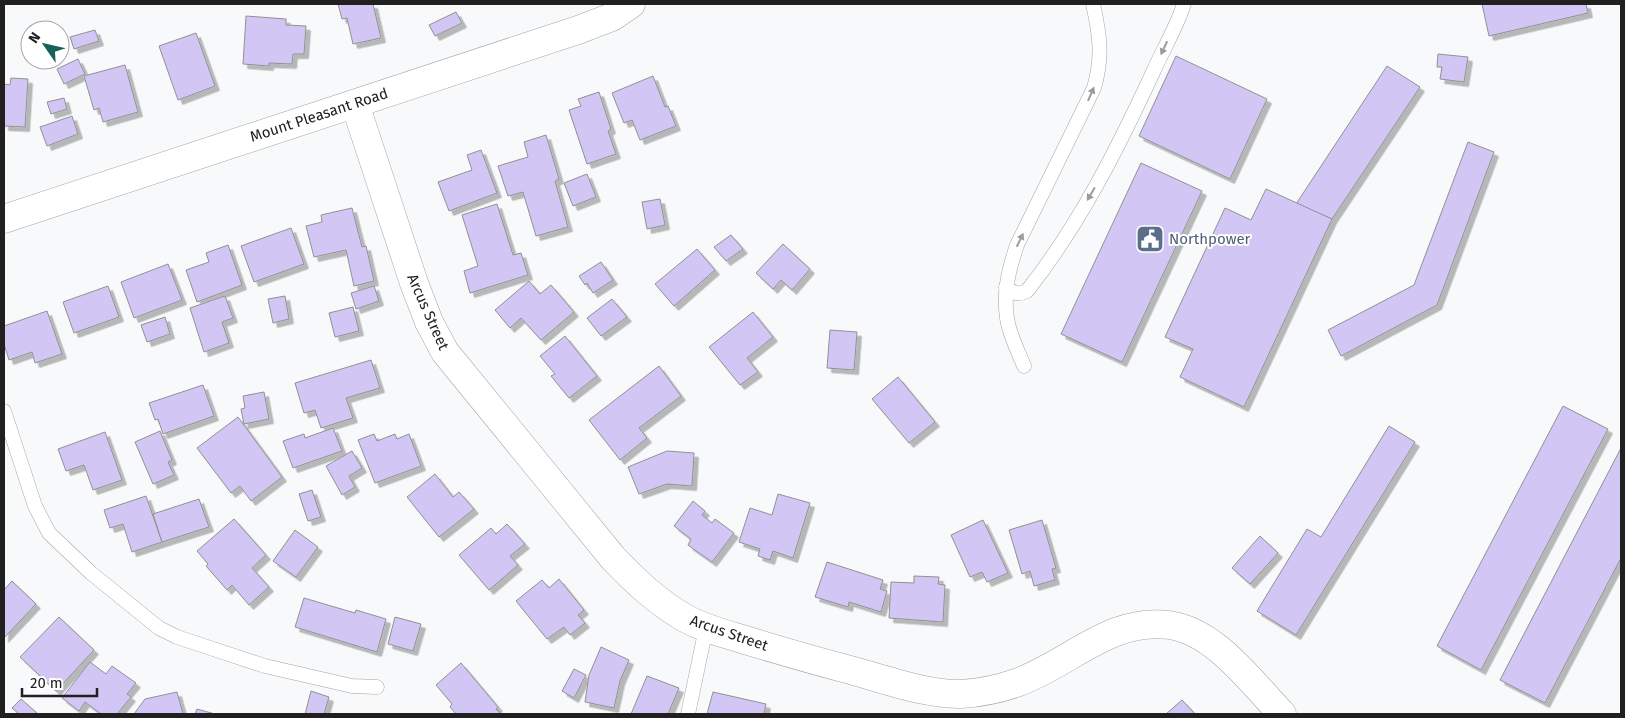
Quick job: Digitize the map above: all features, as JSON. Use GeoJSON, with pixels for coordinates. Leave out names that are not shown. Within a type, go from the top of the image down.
{"type":"FeatureCollection","features":[{"type":"Feature","properties":{"kind":"street","name":"Mount Pleasant Road"},"geometry":{"type":"LineString","coordinates":[[4,219],[578,30],[612,17],[631,4]]}},
{"type":"Feature","properties":{"kind":"street","name":"Arcus Street"},"geometry":{"type":"LineString","coordinates":[[355,104],[414,283],[429,322],[445,352],[607,550],[636,582],[666,606],[686,619],[706,628],[770,648],[914,687],[943,693],[960,694],[981,692],[1017,683],[1048,668],[1079,649],[1118,631],[1152,624],[1171,625],[1188,630],[1210,642],[1231,660],[1282,714]]}},
{"type":"Feature","properties":{"kind":"lane"},"geometry":{"type":"LineString","coordinates":[[1024,366],[1007,319],[1006,287],[1009,268],[1017,245],[1094,88],[1100,67],[1100,52],[1093,4]]}},
{"type":"Feature","properties":{"kind":"lane"},"geometry":{"type":"LineString","coordinates":[[1006,287],[1013,293],[1020,294],[1027,290],[1065,237],[1095,188],[1184,4]]}},
{"type":"Feature","properties":{"kind":"lane"},"geometry":{"type":"LineString","coordinates":[[4,411],[35,506],[49,532],[91,573],[159,628],[176,637],[266,666],[352,686],[377,687]]}},
{"type":"Feature","properties":{"kind":"lane"},"geometry":{"type":"LineString","coordinates":[[688,714],[706,628]]}},
{"type":"Feature","properties":{"kind":"building"},"geometry":{"type":"Polygon","coordinates":[[[338,4],[373,4],[381,38],[353,44],[347,18],[342,19],[338,4]]]}},
{"type":"Feature","properties":{"kind":"building"},"geometry":{"type":"Polygon","coordinates":[[[1482,4],[1586,4],[1588,13],[1489,36],[1482,4]]]}},
{"type":"Feature","properties":{"kind":"building"},"geometry":{"type":"Polygon","coordinates":[[[456,12],[462,23],[435,36],[429,25],[456,12]]]}},
{"type":"Feature","properties":{"kind":"building"},"geometry":{"type":"Polygon","coordinates":[[[246,16],[286,19],[286,25],[306,26],[304,54],[293,54],[292,64],[269,63],[269,66],[243,64],[246,16]]]}},
{"type":"Feature","properties":{"kind":"building"},"geometry":{"type":"Polygon","coordinates":[[[95,30],[99,41],[74,49],[70,37],[95,30]]]}},
{"type":"Feature","properties":{"kind":"building"},"geometry":{"type":"Polygon","coordinates":[[[196,33],[215,86],[178,100],[159,46],[196,33]]]}},
{"type":"Feature","properties":{"kind":"building"},"geometry":{"type":"Polygon","coordinates":[[[1438,54],[1468,57],[1464,82],[1440,79],[1442,67],[1437,67],[1438,54]]]}},
{"type":"Feature","properties":{"kind":"building"},"geometry":{"type":"Polygon","coordinates":[[[1176,56],[1267,99],[1230,179],[1139,136],[1176,56]]]}},
{"type":"Feature","properties":{"kind":"building"},"geometry":{"type":"Polygon","coordinates":[[[78,59],[85,74],[64,84],[57,70],[70,70],[70,63],[78,59]]]}},
{"type":"Feature","properties":{"kind":"building"},"geometry":{"type":"Polygon","coordinates":[[[125,65],[138,112],[103,122],[99,108],[94,110],[84,76],[125,65]]]}},
{"type":"Feature","properties":{"kind":"building"},"geometry":{"type":"Polygon","coordinates":[[[1387,66],[1420,87],[1332,219],[1296,204],[1387,66]]]}},
{"type":"Feature","properties":{"kind":"building"},"geometry":{"type":"Polygon","coordinates":[[[653,76],[665,107],[668,106],[676,126],[640,140],[632,120],[624,123],[612,93],[653,76]]]}},
{"type":"Feature","properties":{"kind":"building"},"geometry":{"type":"Polygon","coordinates":[[[11,78],[28,79],[25,127],[4,126],[4,84],[10,85],[11,78]]]}},
{"type":"Feature","properties":{"kind":"building"},"geometry":{"type":"Polygon","coordinates":[[[599,92],[611,129],[608,131],[616,154],[587,164],[569,110],[581,106],[578,99],[599,92]]]}},
{"type":"Feature","properties":{"kind":"building"},"geometry":{"type":"Polygon","coordinates":[[[64,98],[67,109],[51,114],[47,102],[64,98]]]}},
{"type":"Feature","properties":{"kind":"building"},"geometry":{"type":"Polygon","coordinates":[[[72,116],[78,134],[47,146],[40,127],[72,116]]]}},
{"type":"Feature","properties":{"kind":"building"},"geometry":{"type":"Polygon","coordinates":[[[546,135],[559,179],[555,181],[568,227],[536,236],[523,192],[508,196],[498,166],[528,157],[524,142],[546,135]]]}},
{"type":"Feature","properties":{"kind":"building"},"geometry":{"type":"Polygon","coordinates":[[[1468,142],[1494,152],[1437,305],[1341,356],[1328,330],[1414,285],[1468,142]]]}},
{"type":"Feature","properties":{"kind":"building"},"geometry":{"type":"Polygon","coordinates":[[[481,150],[497,193],[449,211],[438,182],[472,170],[467,155],[481,150]]]}},
{"type":"Feature","properties":{"kind":"building"},"geometry":{"type":"Polygon","coordinates":[[[1141,163],[1202,191],[1122,362],[1061,334],[1141,163]]]}},
{"type":"Feature","properties":{"kind":"building"},"geometry":{"type":"Polygon","coordinates":[[[587,174],[596,197],[573,206],[564,183],[587,174]]]}},
{"type":"Feature","properties":{"kind":"building"},"geometry":{"type":"Polygon","coordinates":[[[1266,189],[1332,219],[1244,407],[1180,377],[1193,349],[1165,337],[1225,208],[1251,220],[1266,189]]]}},
{"type":"Feature","properties":{"kind":"building"},"geometry":{"type":"Polygon","coordinates":[[[660,199],[665,225],[647,229],[642,202],[660,199]]]}},
{"type":"Feature","properties":{"kind":"building"},"geometry":{"type":"Polygon","coordinates":[[[497,204],[513,255],[521,253],[528,275],[470,293],[464,271],[478,266],[462,215],[497,204]]]}},
{"type":"Feature","properties":{"kind":"building"},"geometry":{"type":"Polygon","coordinates":[[[352,208],[362,247],[366,246],[374,281],[354,286],[346,250],[314,257],[306,226],[322,222],[321,215],[352,208]]]}},
{"type":"Feature","properties":{"kind":"building"},"geometry":{"type":"Polygon","coordinates":[[[291,228],[304,264],[254,282],[241,246],[291,228]]]}},
{"type":"Feature","properties":{"kind":"building"},"geometry":{"type":"Polygon","coordinates":[[[731,235],[743,249],[726,261],[714,247],[731,235]]]}},
{"type":"Feature","properties":{"kind":"building"},"geometry":{"type":"Polygon","coordinates":[[[783,244],[810,269],[792,290],[781,280],[773,289],[756,273],[783,244]]]}},
{"type":"Feature","properties":{"kind":"building"},"geometry":{"type":"Polygon","coordinates":[[[228,245],[242,285],[197,302],[186,270],[209,262],[206,253],[228,245]]]}},
{"type":"Feature","properties":{"kind":"building"},"geometry":{"type":"Polygon","coordinates":[[[697,249],[715,270],[674,306],[655,284],[697,249]]]}},
{"type":"Feature","properties":{"kind":"building"},"geometry":{"type":"Polygon","coordinates":[[[601,262],[613,280],[593,293],[587,283],[585,285],[579,276],[601,262]]]}},
{"type":"Feature","properties":{"kind":"building"},"geometry":{"type":"Polygon","coordinates":[[[168,264],[182,300],[134,318],[121,282],[168,264]]]}},
{"type":"Feature","properties":{"kind":"building"},"geometry":{"type":"Polygon","coordinates":[[[529,281],[540,294],[551,285],[574,312],[541,340],[521,318],[510,328],[495,310],[529,281]]]}},
{"type":"Feature","properties":{"kind":"building"},"geometry":{"type":"Polygon","coordinates":[[[108,286],[119,317],[74,333],[63,302],[108,286]]]}},
{"type":"Feature","properties":{"kind":"building"},"geometry":{"type":"Polygon","coordinates":[[[374,286],[379,301],[356,309],[351,293],[374,286]]]}},
{"type":"Feature","properties":{"kind":"building"},"geometry":{"type":"Polygon","coordinates":[[[225,296],[233,318],[222,322],[229,343],[204,352],[190,308],[225,296]]]}},
{"type":"Feature","properties":{"kind":"building"},"geometry":{"type":"Polygon","coordinates":[[[285,296],[289,319],[273,323],[268,299],[285,296]]]}},
{"type":"Feature","properties":{"kind":"building"},"geometry":{"type":"Polygon","coordinates":[[[612,299],[627,317],[601,336],[587,318],[612,299]]]}},
{"type":"Feature","properties":{"kind":"building"},"geometry":{"type":"Polygon","coordinates":[[[353,307],[359,331],[335,337],[329,313],[353,307]]]}},
{"type":"Feature","properties":{"kind":"building"},"geometry":{"type":"Polygon","coordinates":[[[47,311],[62,354],[35,363],[32,352],[9,360],[4,344],[4,326],[47,311]]]}},
{"type":"Feature","properties":{"kind":"building"},"geometry":{"type":"Polygon","coordinates":[[[753,312],[773,337],[747,358],[758,372],[740,385],[709,347],[753,312]]]}},
{"type":"Feature","properties":{"kind":"building"},"geometry":{"type":"Polygon","coordinates":[[[165,317],[170,334],[147,342],[141,325],[165,317]]]}},
{"type":"Feature","properties":{"kind":"building"},"geometry":{"type":"Polygon","coordinates":[[[830,330],[857,332],[854,370],[827,368],[830,330]]]}},
{"type":"Feature","properties":{"kind":"building"},"geometry":{"type":"Polygon","coordinates":[[[565,336],[597,376],[569,398],[551,376],[555,374],[540,356],[565,336]]]}},
{"type":"Feature","properties":{"kind":"building"},"geometry":{"type":"Polygon","coordinates":[[[371,360],[380,388],[346,398],[353,418],[321,428],[315,410],[304,413],[295,383],[371,360]]]}},
{"type":"Feature","properties":{"kind":"building"},"geometry":{"type":"Polygon","coordinates":[[[659,366],[681,396],[639,428],[647,438],[620,460],[589,420],[659,366]]]}},
{"type":"Feature","properties":{"kind":"building"},"geometry":{"type":"Polygon","coordinates":[[[898,377],[935,422],[909,443],[872,399],[898,377]]]}},
{"type":"Feature","properties":{"kind":"building"},"geometry":{"type":"Polygon","coordinates":[[[203,385],[214,416],[163,434],[158,419],[155,420],[149,403],[203,385]]]}},
{"type":"Feature","properties":{"kind":"building"},"geometry":{"type":"Polygon","coordinates":[[[264,392],[269,419],[244,424],[241,409],[245,408],[243,396],[264,392]]]}},
{"type":"Feature","properties":{"kind":"building"},"geometry":{"type":"Polygon","coordinates":[[[1563,406],[1608,429],[1481,670],[1437,646],[1563,406]]]}},
{"type":"Feature","properties":{"kind":"building"},"geometry":{"type":"Polygon","coordinates":[[[238,417],[282,477],[251,501],[240,486],[231,493],[197,448],[238,417]]]}},
{"type":"Feature","properties":{"kind":"building"},"geometry":{"type":"Polygon","coordinates":[[[1389,426],[1415,442],[1296,635],[1257,611],[1307,529],[1321,537],[1389,426]]]}},
{"type":"Feature","properties":{"kind":"building"},"geometry":{"type":"Polygon","coordinates":[[[333,428],[342,451],[293,468],[283,441],[304,434],[305,438],[333,428]]]}},
{"type":"Feature","properties":{"kind":"building"},"geometry":{"type":"Polygon","coordinates":[[[160,431],[172,460],[168,462],[174,475],[153,484],[135,442],[160,431]]]}},
{"type":"Feature","properties":{"kind":"building"},"geometry":{"type":"Polygon","coordinates":[[[105,432],[122,480],[93,490],[84,465],[66,471],[58,449],[105,432]]]}},
{"type":"Feature","properties":{"kind":"building"},"geometry":{"type":"Polygon","coordinates":[[[374,434],[377,441],[395,434],[397,439],[409,434],[421,466],[375,483],[358,440],[374,434]]]}},
{"type":"Feature","properties":{"kind":"building"},"geometry":{"type":"Polygon","coordinates":[[[1621,448],[1621,558],[1545,703],[1500,680],[1621,448]]]}},
{"type":"Feature","properties":{"kind":"building"},"geometry":{"type":"Polygon","coordinates":[[[352,451],[362,468],[349,476],[355,487],[342,495],[326,466],[352,451]]]}},
{"type":"Feature","properties":{"kind":"building"},"geometry":{"type":"Polygon","coordinates":[[[667,451],[694,453],[692,486],[667,484],[639,494],[628,467],[667,451]]]}},
{"type":"Feature","properties":{"kind":"building"},"geometry":{"type":"Polygon","coordinates":[[[435,474],[453,497],[459,492],[474,509],[439,537],[407,497],[435,474]]]}},
{"type":"Feature","properties":{"kind":"building"},"geometry":{"type":"Polygon","coordinates":[[[312,490],[321,517],[308,521],[299,494],[312,490]]]}},
{"type":"Feature","properties":{"kind":"building"},"geometry":{"type":"Polygon","coordinates":[[[778,494],[810,503],[793,558],[773,551],[770,560],[758,556],[760,549],[739,542],[750,508],[772,515],[778,494]]]}},
{"type":"Feature","properties":{"kind":"building"},"geometry":{"type":"Polygon","coordinates":[[[146,496],[162,542],[132,552],[123,524],[110,528],[104,510],[146,496]]]}},
{"type":"Feature","properties":{"kind":"building"},"geometry":{"type":"Polygon","coordinates":[[[199,499],[209,527],[162,542],[153,514],[199,499]]]}},
{"type":"Feature","properties":{"kind":"building"},"geometry":{"type":"Polygon","coordinates":[[[693,501],[705,511],[702,515],[712,523],[715,519],[734,533],[712,562],[688,545],[691,539],[674,526],[693,501]]]}},
{"type":"Feature","properties":{"kind":"building"},"geometry":{"type":"Polygon","coordinates":[[[234,519],[266,555],[252,568],[269,587],[249,605],[232,585],[227,590],[206,566],[208,564],[197,551],[234,519]]]}},
{"type":"Feature","properties":{"kind":"building"},"geometry":{"type":"Polygon","coordinates":[[[983,520],[1008,573],[987,582],[982,572],[970,577],[951,535],[983,520]]]}},
{"type":"Feature","properties":{"kind":"building"},"geometry":{"type":"Polygon","coordinates":[[[1042,520],[1056,568],[1052,569],[1055,580],[1034,586],[1030,571],[1022,574],[1009,530],[1042,520]]]}},
{"type":"Feature","properties":{"kind":"building"},"geometry":{"type":"Polygon","coordinates":[[[507,524],[525,544],[510,556],[518,565],[489,590],[459,555],[491,528],[496,534],[507,524]]]}},
{"type":"Feature","properties":{"kind":"building"},"geometry":{"type":"Polygon","coordinates":[[[295,530],[318,547],[296,577],[273,561],[295,530]]]}},
{"type":"Feature","properties":{"kind":"building"},"geometry":{"type":"Polygon","coordinates":[[[1260,536],[1278,553],[1250,584],[1232,568],[1260,536]]]}},
{"type":"Feature","properties":{"kind":"building"},"geometry":{"type":"Polygon","coordinates":[[[827,562],[883,580],[880,589],[887,591],[881,612],[849,602],[848,607],[815,597],[827,562]]]}},
{"type":"Feature","properties":{"kind":"building"},"geometry":{"type":"Polygon","coordinates":[[[914,576],[939,577],[938,584],[945,585],[943,622],[889,618],[891,582],[914,583],[914,576]]]}},
{"type":"Feature","properties":{"kind":"building"},"geometry":{"type":"Polygon","coordinates":[[[559,579],[584,610],[578,615],[585,623],[570,635],[564,627],[547,639],[516,601],[542,580],[549,588],[559,579]]]}},
{"type":"Feature","properties":{"kind":"building"},"geometry":{"type":"Polygon","coordinates":[[[12,581],[36,604],[4,638],[4,590],[12,581]]]}},
{"type":"Feature","properties":{"kind":"building"},"geometry":{"type":"Polygon","coordinates":[[[304,598],[355,613],[356,610],[386,619],[377,652],[295,627],[304,598]]]}},
{"type":"Feature","properties":{"kind":"building"},"geometry":{"type":"Polygon","coordinates":[[[59,617],[94,650],[56,691],[20,657],[59,617]]]}},
{"type":"Feature","properties":{"kind":"building"},"geometry":{"type":"Polygon","coordinates":[[[395,617],[421,624],[413,651],[388,644],[395,617]]]}},
{"type":"Feature","properties":{"kind":"building"},"geometry":{"type":"Polygon","coordinates":[[[601,647],[629,660],[620,681],[614,708],[585,702],[589,675],[601,647]]]}},
{"type":"Feature","properties":{"kind":"building"},"geometry":{"type":"Polygon","coordinates":[[[90,662],[106,674],[112,666],[136,683],[127,694],[131,697],[117,714],[101,714],[85,702],[79,711],[62,698],[90,662]]]}},
{"type":"Feature","properties":{"kind":"building"},"geometry":{"type":"Polygon","coordinates":[[[461,663],[498,707],[496,709],[501,714],[456,714],[450,707],[452,704],[436,685],[461,663]]]}},
{"type":"Feature","properties":{"kind":"building"},"geometry":{"type":"Polygon","coordinates":[[[574,669],[586,675],[574,698],[562,691],[574,669]]]}},
{"type":"Feature","properties":{"kind":"building"},"geometry":{"type":"Polygon","coordinates":[[[647,676],[679,688],[668,714],[631,714],[647,676]]]}},
{"type":"Feature","properties":{"kind":"building"},"geometry":{"type":"Polygon","coordinates":[[[311,691],[329,697],[324,714],[305,714],[311,691]]]}},
{"type":"Feature","properties":{"kind":"building"},"geometry":{"type":"Polygon","coordinates":[[[177,692],[183,714],[134,714],[145,699],[177,692]]]}},
{"type":"Feature","properties":{"kind":"building"},"geometry":{"type":"Polygon","coordinates":[[[713,692],[766,704],[764,714],[707,714],[713,692]]]}},
{"type":"Feature","properties":{"kind":"building"},"geometry":{"type":"Polygon","coordinates":[[[21,699],[37,713],[19,714],[12,708],[21,699]]]}},
{"type":"Feature","properties":{"kind":"building"},"geometry":{"type":"Polygon","coordinates":[[[1182,700],[1195,714],[1166,714],[1182,700]]]}},
{"type":"Feature","properties":{"kind":"building"},"geometry":{"type":"Polygon","coordinates":[[[197,709],[215,714],[195,714],[197,709]]]}},
{"type":"Feature","properties":{"kind":"place","name":"Northpower"},"geometry":{"type":"Point","coordinates":[1150,239]}}]}
